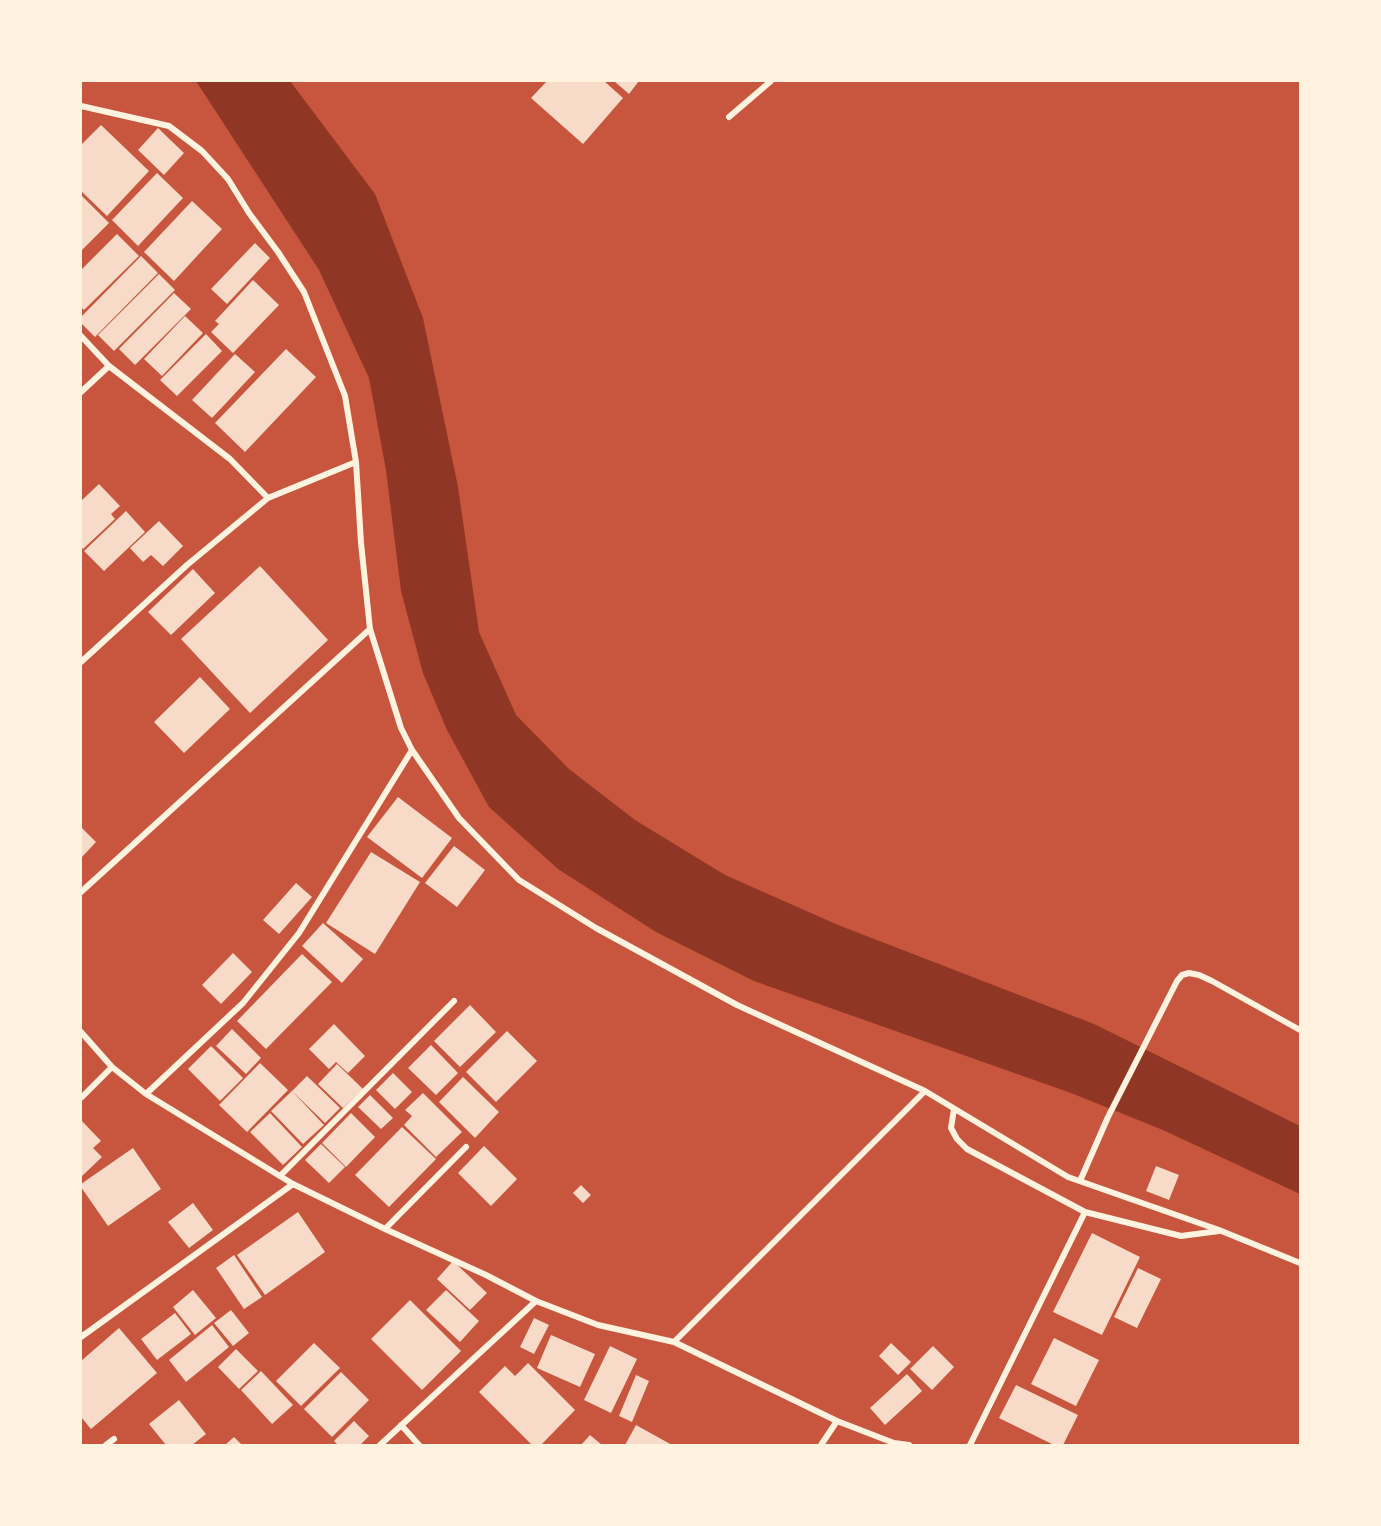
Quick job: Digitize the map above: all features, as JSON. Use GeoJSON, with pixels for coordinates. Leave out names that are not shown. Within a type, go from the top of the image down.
{"type":"FeatureCollection","features":[{"type":"Feature","properties":{"kind":"street"},"geometry":{"type":"LineString","coordinates":[[729,117],[771,81]]}},
{"type":"Feature","properties":{"kind":"street"},"geometry":{"type":"LineString","coordinates":[[81,106],[169,126],[202,151],[228,179],[304,292],[345,396],[356,462],[370,629],[401,728],[412,750],[459,818],[519,880],[596,928],[737,1005],[925,1091],[1068,1177],[1219,1230],[1300,1263]]}},
{"type":"Feature","properties":{"kind":"street"},"geometry":{"type":"LineString","coordinates":[[81,336],[109,366],[230,459],[268,498]]}},
{"type":"Feature","properties":{"kind":"street"},"geometry":{"type":"LineString","coordinates":[[81,392],[109,366]]}},
{"type":"Feature","properties":{"kind":"street"},"geometry":{"type":"LineString","coordinates":[[81,662],[187,565],[268,498],[356,462]]}},
{"type":"Feature","properties":{"kind":"street"},"geometry":{"type":"LineString","coordinates":[[81,892],[370,629]]}},
{"type":"Feature","properties":{"kind":"street"},"geometry":{"type":"LineString","coordinates":[[146,1094],[243,1003],[299,933],[412,750]]}},
{"type":"Feature","properties":{"kind":"street"},"geometry":{"type":"LineString","coordinates":[[1080,1181],[1108,1117],[1182,975],[1189,973],[1199,975],[1300,1030]]}},
{"type":"Feature","properties":{"kind":"street"},"geometry":{"type":"LineString","coordinates":[[280,1176],[454,1001]]}},
{"type":"Feature","properties":{"kind":"street"},"geometry":{"type":"LineString","coordinates":[[81,1032],[112,1067],[146,1094],[293,1184],[536,1301],[598,1325],[674,1341],[837,1421],[894,1443],[909,1445]]}},
{"type":"Feature","properties":{"kind":"street"},"geometry":{"type":"LineString","coordinates":[[81,1098],[112,1067]]}},
{"type":"Feature","properties":{"kind":"street"},"geometry":{"type":"LineString","coordinates":[[674,1341],[925,1091]]}},
{"type":"Feature","properties":{"kind":"street"},"geometry":{"type":"LineString","coordinates":[[954,1109],[951,1128],[966,1149],[1085,1212],[1181,1236],[1219,1230]]}},
{"type":"Feature","properties":{"kind":"street"},"geometry":{"type":"LineString","coordinates":[[385,1229],[466,1146]]}},
{"type":"Feature","properties":{"kind":"street"},"geometry":{"type":"LineString","coordinates":[[81,1337],[293,1184]]}},
{"type":"Feature","properties":{"kind":"street"},"geometry":{"type":"LineString","coordinates":[[970,1445],[1085,1212]]}},
{"type":"Feature","properties":{"kind":"street"},"geometry":{"type":"LineString","coordinates":[[380,1445],[536,1301]]}},
{"type":"Feature","properties":{"kind":"street"},"geometry":{"type":"LineString","coordinates":[[821,1445],[837,1421]]}},
{"type":"Feature","properties":{"kind":"street"},"geometry":{"type":"LineString","coordinates":[[401,1425],[419,1445]]}},
{"type":"Feature","properties":{"kind":"street"},"geometry":{"type":"LineString","coordinates":[[106,1445],[114,1439]]}},
{"type":"Feature","properties":{"kind":"shaded area"},"geometry":{"type":"Polygon","coordinates":[[[196,81],[290,81],[375,194],[423,318],[458,487],[479,632],[516,715],[569,769],[635,820],[725,875],[838,925],[1094,1024],[1300,1126],[1300,1194],[1163,1130],[1071,1093],[754,981],[656,932],[558,869],[489,807],[447,730],[423,673],[401,591],[386,470],[369,378],[319,270],[196,81]]]}},
{"type":"Feature","properties":{"kind":"building"},"geometry":{"type":"Polygon","coordinates":[[[547,81],[604,81],[623,98],[583,144],[531,98],[547,81]]]}},
{"type":"Feature","properties":{"kind":"building"},"geometry":{"type":"Polygon","coordinates":[[[614,81],[639,81],[629,94],[614,81]]]}},
{"type":"Feature","properties":{"kind":"building"},"geometry":{"type":"Polygon","coordinates":[[[101,125],[149,171],[107,216],[81,191],[81,145],[101,125]]]}},
{"type":"Feature","properties":{"kind":"building"},"geometry":{"type":"Polygon","coordinates":[[[158,128],[184,153],[164,175],[138,150],[158,128]]]}},
{"type":"Feature","properties":{"kind":"building"},"geometry":{"type":"Polygon","coordinates":[[[157,173],[183,198],[138,246],[112,220],[157,173]]]}},
{"type":"Feature","properties":{"kind":"building"},"geometry":{"type":"Polygon","coordinates":[[[81,195],[109,223],[81,251],[81,195]]]}},
{"type":"Feature","properties":{"kind":"building"},"geometry":{"type":"Polygon","coordinates":[[[192,201],[222,229],[174,281],[144,252],[192,201]]]}},
{"type":"Feature","properties":{"kind":"building"},"geometry":{"type":"Polygon","coordinates":[[[117,234],[139,256],[84,310],[81,307],[81,270],[117,234]]]}},
{"type":"Feature","properties":{"kind":"building"},"geometry":{"type":"Polygon","coordinates":[[[255,243],[270,258],[227,304],[211,289],[255,243]]]}},
{"type":"Feature","properties":{"kind":"building"},"geometry":{"type":"Polygon","coordinates":[[[141,256],[158,273],[95,337],[81,323],[81,317],[141,256]]]}},
{"type":"Feature","properties":{"kind":"building"},"geometry":{"type":"Polygon","coordinates":[[[159,274],[175,290],[114,351],[98,335],[159,274]]]}},
{"type":"Feature","properties":{"kind":"building"},"geometry":{"type":"Polygon","coordinates":[[[253,280],[279,305],[233,353],[211,332],[219,324],[215,321],[253,280]]]}},
{"type":"Feature","properties":{"kind":"building"},"geometry":{"type":"Polygon","coordinates":[[[174,293],[191,309],[135,365],[119,349],[174,293]]]}},
{"type":"Feature","properties":{"kind":"building"},"geometry":{"type":"Polygon","coordinates":[[[185,316],[203,333],[162,376],[144,359],[185,316]]]}},
{"type":"Feature","properties":{"kind":"building"},"geometry":{"type":"Polygon","coordinates":[[[206,334],[222,351],[177,396],[160,380],[206,334]]]}},
{"type":"Feature","properties":{"kind":"building"},"geometry":{"type":"Polygon","coordinates":[[[286,349],[316,377],[245,452],[215,423],[286,349]]]}},
{"type":"Feature","properties":{"kind":"building"},"geometry":{"type":"Polygon","coordinates":[[[235,354],[255,372],[212,418],[192,400],[235,354]]]}},
{"type":"Feature","properties":{"kind":"building"},"geometry":{"type":"Polygon","coordinates":[[[99,484],[120,506],[111,514],[115,519],[83,549],[81,547],[81,501],[99,484]]]}},
{"type":"Feature","properties":{"kind":"building"},"geometry":{"type":"Polygon","coordinates":[[[126,511],[145,532],[104,571],[84,551],[126,511]]]}},
{"type":"Feature","properties":{"kind":"building"},"geometry":{"type":"Polygon","coordinates":[[[159,521],[183,546],[163,566],[151,555],[143,562],[130,548],[159,521]]]}},
{"type":"Feature","properties":{"kind":"building"},"geometry":{"type":"Polygon","coordinates":[[[260,566],[328,640],[250,713],[181,639],[260,566]]]}},
{"type":"Feature","properties":{"kind":"building"},"geometry":{"type":"Polygon","coordinates":[[[193,569],[215,593],[171,635],[148,612],[193,569]]]}},
{"type":"Feature","properties":{"kind":"building"},"geometry":{"type":"Polygon","coordinates":[[[200,677],[230,709],[184,753],[154,722],[200,677]]]}},
{"type":"Feature","properties":{"kind":"building"},"geometry":{"type":"Polygon","coordinates":[[[398,797],[452,838],[422,878],[367,837],[398,797]]]}},
{"type":"Feature","properties":{"kind":"building"},"geometry":{"type":"Polygon","coordinates":[[[81,827],[96,842],[81,858],[81,827]]]}},
{"type":"Feature","properties":{"kind":"building"},"geometry":{"type":"Polygon","coordinates":[[[454,846],[485,870],[457,907],[425,883],[454,846]]]}},
{"type":"Feature","properties":{"kind":"building"},"geometry":{"type":"Polygon","coordinates":[[[371,852],[420,882],[375,954],[326,923],[371,852]]]}},
{"type":"Feature","properties":{"kind":"building"},"geometry":{"type":"Polygon","coordinates":[[[296,883],[312,897],[279,934],[263,920],[296,883]]]}},
{"type":"Feature","properties":{"kind":"building"},"geometry":{"type":"Polygon","coordinates":[[[323,923],[363,959],[342,983],[302,946],[323,923]]]}},
{"type":"Feature","properties":{"kind":"building"},"geometry":{"type":"Polygon","coordinates":[[[233,953],[252,972],[221,1004],[202,985],[233,953]]]}},
{"type":"Feature","properties":{"kind":"building"},"geometry":{"type":"Polygon","coordinates":[[[302,954],[332,982],[266,1049],[237,1021],[302,954]]]}},
{"type":"Feature","properties":{"kind":"building"},"geometry":{"type":"Polygon","coordinates":[[[470,1005],[496,1032],[460,1067],[434,1041],[470,1005]]]}},
{"type":"Feature","properties":{"kind":"building"},"geometry":{"type":"Polygon","coordinates":[[[334,1024],[365,1056],[348,1073],[336,1062],[329,1069],[309,1049],[334,1024]]]}},
{"type":"Feature","properties":{"kind":"building"},"geometry":{"type":"Polygon","coordinates":[[[232,1029],[261,1058],[246,1074],[216,1046],[232,1029]]]}},
{"type":"Feature","properties":{"kind":"building"},"geometry":{"type":"Polygon","coordinates":[[[507,1031],[537,1061],[496,1102],[466,1072],[507,1031]]]}},
{"type":"Feature","properties":{"kind":"building"},"geometry":{"type":"Polygon","coordinates":[[[431,1045],[458,1073],[436,1095],[408,1068],[431,1045]]]}},
{"type":"Feature","properties":{"kind":"building"},"geometry":{"type":"Polygon","coordinates":[[[211,1046],[243,1078],[220,1101],[188,1069],[211,1046]]]}},
{"type":"Feature","properties":{"kind":"building"},"geometry":{"type":"Polygon","coordinates":[[[260,1063],[288,1090],[247,1132],[219,1105],[260,1063]]]}},
{"type":"Feature","properties":{"kind":"building"},"geometry":{"type":"Polygon","coordinates":[[[337,1064],[363,1089],[343,1108],[318,1084],[337,1064]]]}},
{"type":"Feature","properties":{"kind":"building"},"geometry":{"type":"Polygon","coordinates":[[[393,1073],[412,1092],[395,1109],[376,1090],[393,1073]]]}},
{"type":"Feature","properties":{"kind":"building"},"geometry":{"type":"Polygon","coordinates":[[[307,1076],[340,1108],[325,1123],[292,1091],[307,1076]]]}},
{"type":"Feature","properties":{"kind":"building"},"geometry":{"type":"Polygon","coordinates":[[[463,1077],[499,1112],[475,1138],[439,1102],[463,1077]]]}},
{"type":"Feature","properties":{"kind":"building"},"geometry":{"type":"Polygon","coordinates":[[[292,1091],[324,1125],[303,1144],[271,1111],[292,1091]]]}},
{"type":"Feature","properties":{"kind":"building"},"geometry":{"type":"Polygon","coordinates":[[[423,1093],[462,1132],[436,1157],[404,1125],[412,1116],[405,1110],[423,1093]]]}},
{"type":"Feature","properties":{"kind":"building"},"geometry":{"type":"Polygon","coordinates":[[[370,1095],[393,1118],[381,1129],[358,1107],[370,1095]]]}},
{"type":"Feature","properties":{"kind":"building"},"geometry":{"type":"Polygon","coordinates":[[[270,1113],[302,1147],[283,1165],[250,1132],[270,1113]]]}},
{"type":"Feature","properties":{"kind":"building"},"geometry":{"type":"Polygon","coordinates":[[[351,1113],[375,1137],[346,1167],[322,1143],[351,1113]]]}},
{"type":"Feature","properties":{"kind":"building"},"geometry":{"type":"Polygon","coordinates":[[[81,1120],[101,1141],[93,1148],[102,1157],[81,1177],[81,1120]]]}},
{"type":"Feature","properties":{"kind":"building"},"geometry":{"type":"Polygon","coordinates":[[[402,1127],[436,1159],[389,1207],[355,1175],[402,1127]]]}},
{"type":"Feature","properties":{"kind":"building"},"geometry":{"type":"Polygon","coordinates":[[[321,1144],[345,1167],[329,1183],[305,1160],[321,1144]]]}},
{"type":"Feature","properties":{"kind":"building"},"geometry":{"type":"Polygon","coordinates":[[[484,1146],[517,1179],[491,1206],[458,1173],[484,1146]]]}},
{"type":"Feature","properties":{"kind":"building"},"geometry":{"type":"Polygon","coordinates":[[[133,1148],[161,1189],[108,1226],[81,1184],[133,1148]]]}},
{"type":"Feature","properties":{"kind":"building"},"geometry":{"type":"Polygon","coordinates":[[[1156,1166],[1179,1175],[1169,1200],[1146,1191],[1156,1166]]]}},
{"type":"Feature","properties":{"kind":"building"},"geometry":{"type":"Polygon","coordinates":[[[581,1185],[591,1195],[583,1203],[573,1193],[581,1185]]]}},
{"type":"Feature","properties":{"kind":"building"},"geometry":{"type":"Polygon","coordinates":[[[193,1203],[213,1230],[189,1248],[168,1222],[193,1203]]]}},
{"type":"Feature","properties":{"kind":"building"},"geometry":{"type":"Polygon","coordinates":[[[298,1212],[325,1252],[265,1295],[237,1255],[298,1212]]]}},
{"type":"Feature","properties":{"kind":"building"},"geometry":{"type":"Polygon","coordinates":[[[1092,1233],[1140,1257],[1102,1335],[1053,1312],[1092,1233]]]}},
{"type":"Feature","properties":{"kind":"building"},"geometry":{"type":"Polygon","coordinates":[[[234,1255],[262,1297],[244,1309],[216,1268],[234,1255]]]}},
{"type":"Feature","properties":{"kind":"building"},"geometry":{"type":"Polygon","coordinates":[[[453,1261],[487,1293],[470,1310],[437,1279],[453,1261]]]}},
{"type":"Feature","properties":{"kind":"building"},"geometry":{"type":"Polygon","coordinates":[[[1138,1268],[1161,1279],[1137,1328],[1114,1317],[1138,1268]]]}},
{"type":"Feature","properties":{"kind":"building"},"geometry":{"type":"Polygon","coordinates":[[[193,1290],[216,1318],[195,1335],[173,1307],[193,1290]]]}},
{"type":"Feature","properties":{"kind":"building"},"geometry":{"type":"Polygon","coordinates":[[[446,1290],[479,1321],[460,1342],[426,1310],[446,1290]]]}},
{"type":"Feature","properties":{"kind":"building"},"geometry":{"type":"Polygon","coordinates":[[[410,1300],[461,1351],[422,1390],[371,1339],[410,1300]]]}},
{"type":"Feature","properties":{"kind":"building"},"geometry":{"type":"Polygon","coordinates":[[[231,1310],[249,1333],[233,1346],[214,1323],[231,1310]]]}},
{"type":"Feature","properties":{"kind":"building"},"geometry":{"type":"Polygon","coordinates":[[[175,1313],[191,1334],[157,1360],[141,1339],[175,1313]]]}},
{"type":"Feature","properties":{"kind":"building"},"geometry":{"type":"Polygon","coordinates":[[[534,1318],[549,1325],[534,1354],[520,1347],[534,1318]]]}},
{"type":"Feature","properties":{"kind":"building"},"geometry":{"type":"Polygon","coordinates":[[[212,1325],[229,1347],[186,1382],[169,1360],[212,1325]]]}},
{"type":"Feature","properties":{"kind":"building"},"geometry":{"type":"Polygon","coordinates":[[[119,1328],[157,1373],[91,1429],[81,1417],[81,1361],[119,1328]]]}},
{"type":"Feature","properties":{"kind":"building"},"geometry":{"type":"Polygon","coordinates":[[[551,1335],[595,1354],[580,1387],[537,1368],[551,1335]]]}},
{"type":"Feature","properties":{"kind":"building"},"geometry":{"type":"Polygon","coordinates":[[[1054,1338],[1099,1360],[1076,1406],[1031,1384],[1054,1338]]]}},
{"type":"Feature","properties":{"kind":"building"},"geometry":{"type":"Polygon","coordinates":[[[314,1343],[340,1368],[301,1406],[276,1381],[314,1343]]]}},
{"type":"Feature","properties":{"kind":"building"},"geometry":{"type":"Polygon","coordinates":[[[891,1343],[911,1362],[898,1375],[879,1356],[891,1343]]]}},
{"type":"Feature","properties":{"kind":"building"},"geometry":{"type":"Polygon","coordinates":[[[610,1346],[637,1359],[611,1413],[584,1400],[610,1346]]]}},
{"type":"Feature","properties":{"kind":"building"},"geometry":{"type":"Polygon","coordinates":[[[933,1346],[954,1367],[932,1390],[910,1369],[933,1346]]]}},
{"type":"Feature","properties":{"kind":"building"},"geometry":{"type":"Polygon","coordinates":[[[236,1349],[258,1371],[239,1389],[218,1367],[236,1349]]]}},
{"type":"Feature","properties":{"kind":"building"},"geometry":{"type":"Polygon","coordinates":[[[528,1363],[575,1410],[541,1445],[532,1445],[479,1392],[505,1366],[515,1376],[528,1363]]]}},
{"type":"Feature","properties":{"kind":"building"},"geometry":{"type":"Polygon","coordinates":[[[261,1371],[293,1405],[272,1424],[241,1390],[261,1371]]]}},
{"type":"Feature","properties":{"kind":"building"},"geometry":{"type":"Polygon","coordinates":[[[341,1372],[369,1400],[332,1437],[304,1409],[341,1372]]]}},
{"type":"Feature","properties":{"kind":"building"},"geometry":{"type":"Polygon","coordinates":[[[907,1374],[922,1391],[885,1425],[870,1408],[907,1374]]]}},
{"type":"Feature","properties":{"kind":"building"},"geometry":{"type":"Polygon","coordinates":[[[636,1375],[649,1381],[632,1422],[619,1416],[636,1375]]]}},
{"type":"Feature","properties":{"kind":"building"},"geometry":{"type":"Polygon","coordinates":[[[1016,1385],[1078,1415],[1063,1445],[1054,1445],[999,1418],[1016,1385]]]}},
{"type":"Feature","properties":{"kind":"building"},"geometry":{"type":"Polygon","coordinates":[[[179,1400],[206,1434],[192,1445],[166,1445],[149,1424],[179,1400]]]}},
{"type":"Feature","properties":{"kind":"building"},"geometry":{"type":"Polygon","coordinates":[[[354,1421],[369,1436],[360,1445],[338,1445],[334,1441],[354,1421]]]}},
{"type":"Feature","properties":{"kind":"building"},"geometry":{"type":"Polygon","coordinates":[[[636,1425],[672,1445],[625,1445],[636,1425]]]}},
{"type":"Feature","properties":{"kind":"building"},"geometry":{"type":"Polygon","coordinates":[[[590,1435],[602,1445],[581,1445],[590,1435]]]}},
{"type":"Feature","properties":{"kind":"building"},"geometry":{"type":"Polygon","coordinates":[[[234,1437],[242,1445],[225,1445],[234,1437]]]}}]}
